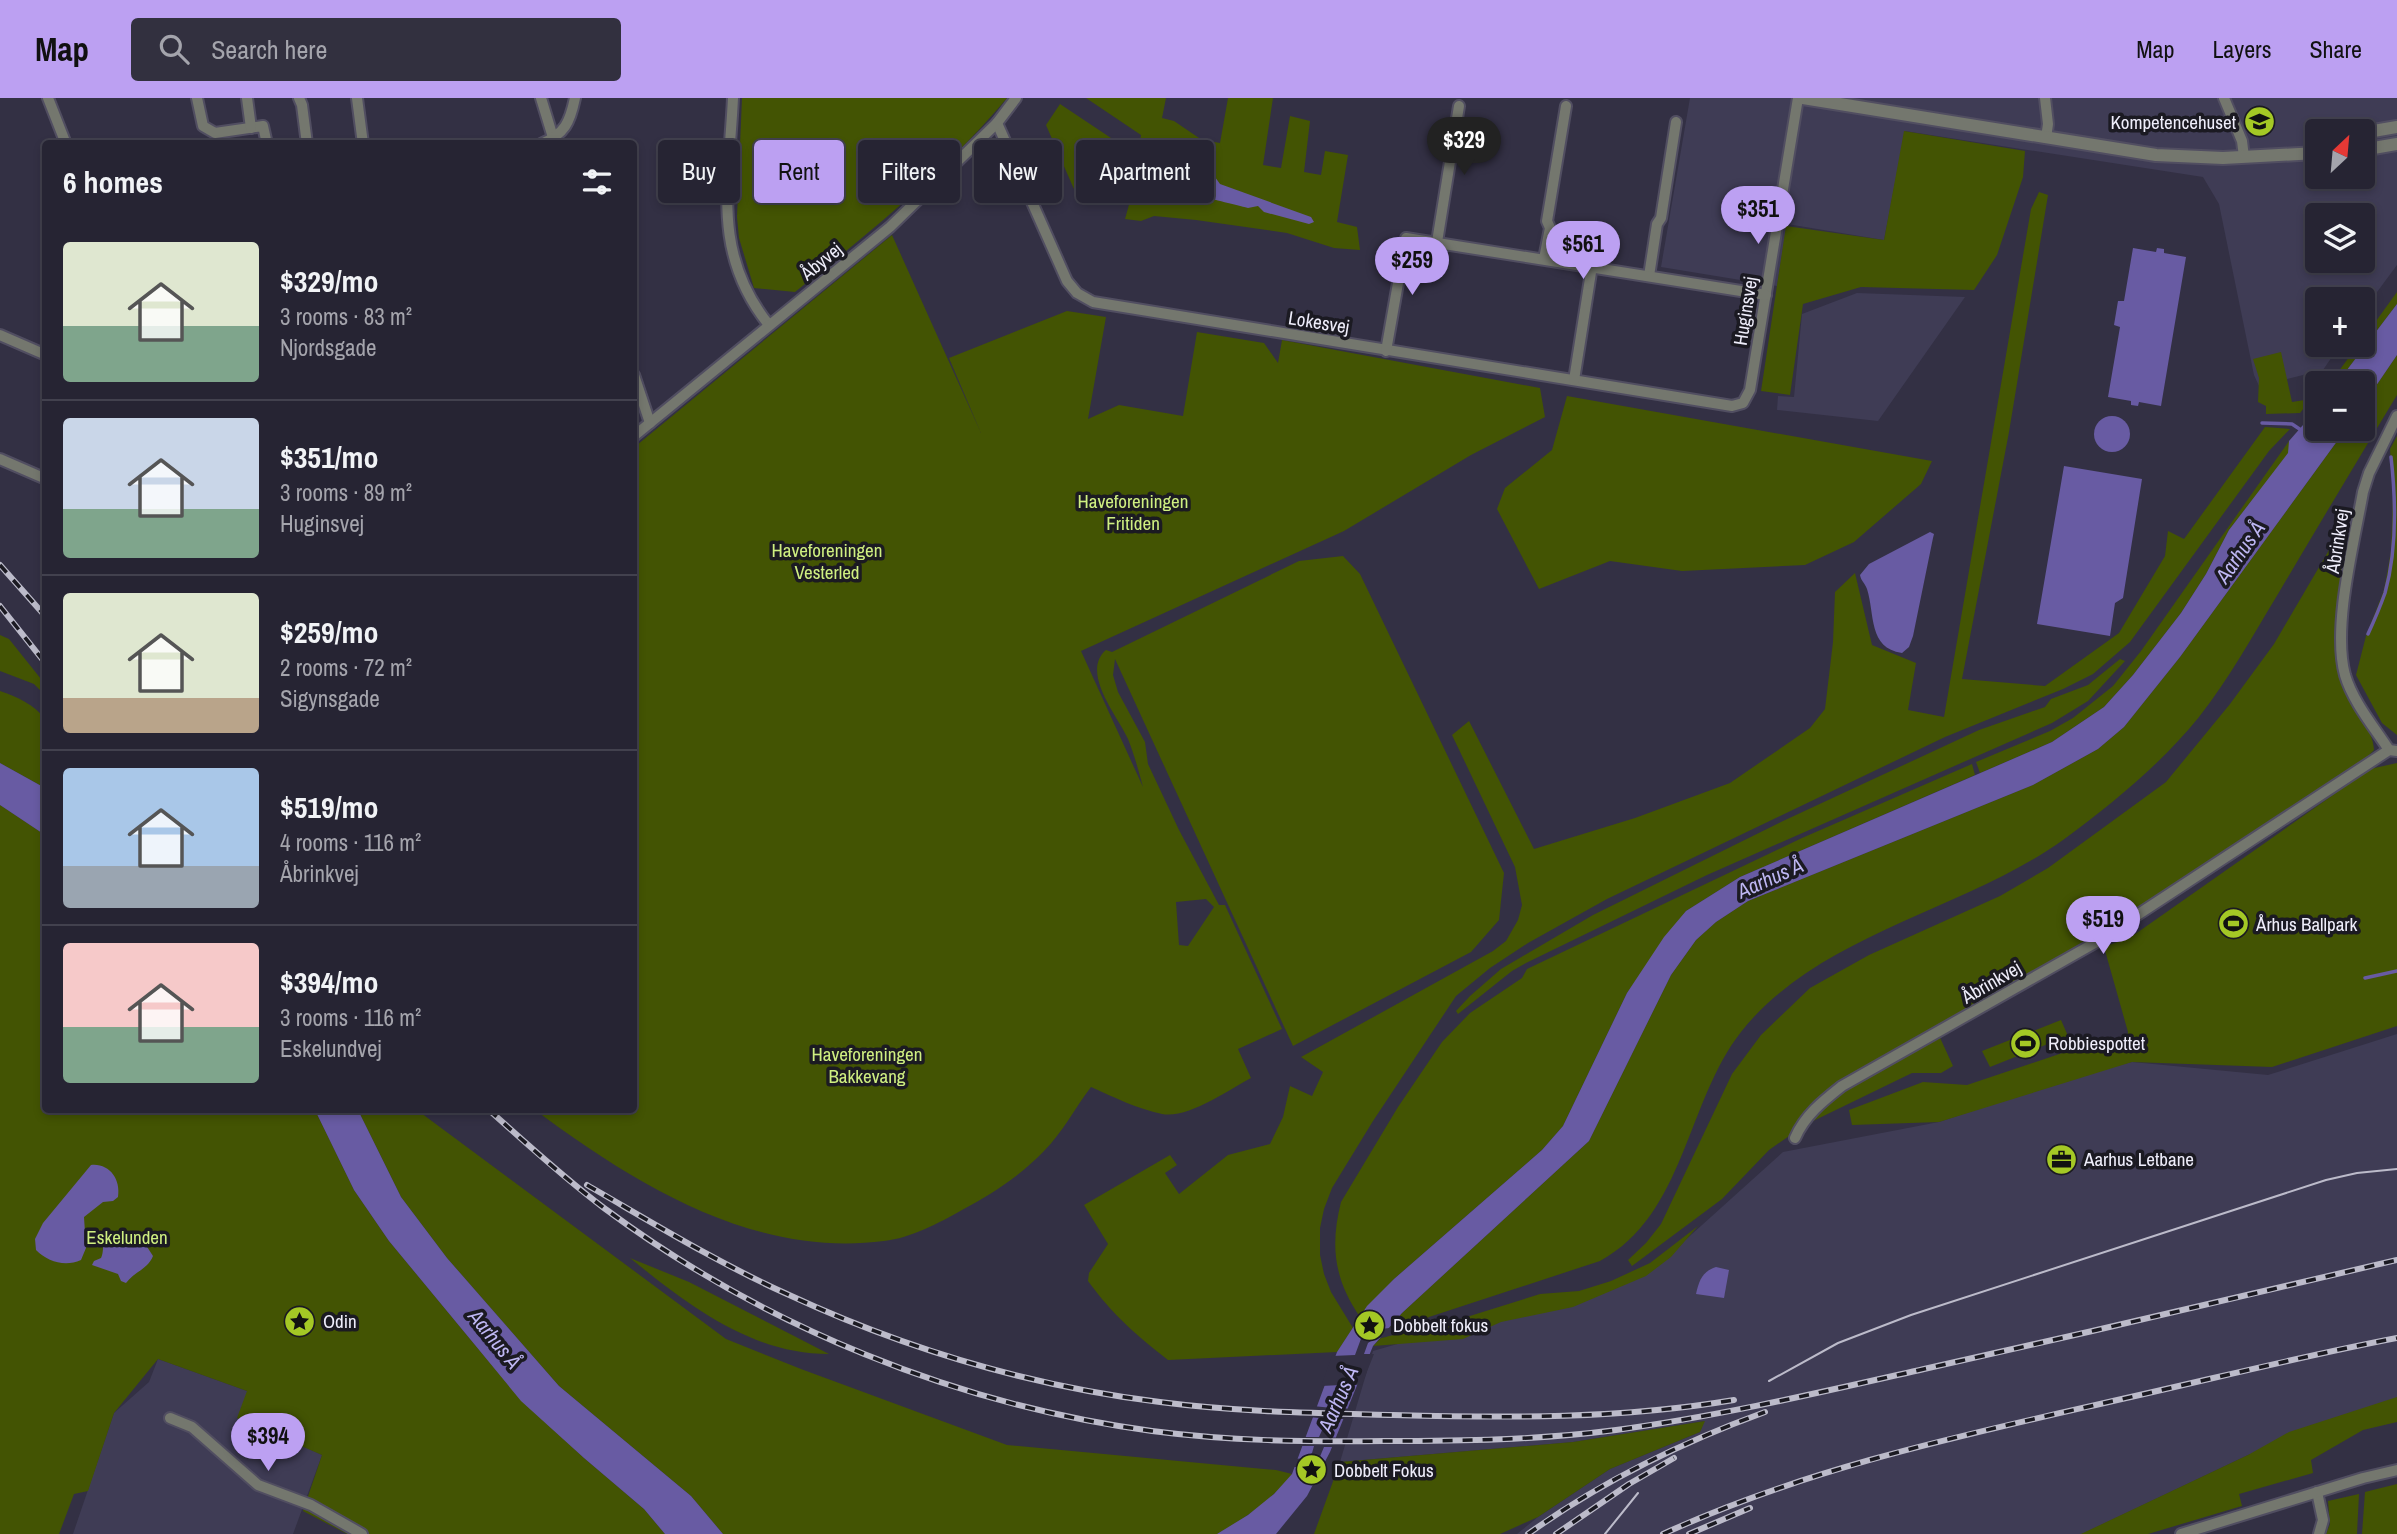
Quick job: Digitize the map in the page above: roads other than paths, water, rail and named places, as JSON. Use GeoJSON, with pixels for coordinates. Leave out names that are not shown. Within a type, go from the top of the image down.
{"type":"FeatureCollection","features":[{"type":"Feature","properties":{"kind":"street"},"geometry":{"type":"LineString","coordinates":[[48,98],[64,140]]}},
{"type":"Feature","properties":{"kind":"street"},"geometry":{"type":"LineString","coordinates":[[197,98],[203,126],[215,133],[262,127],[266,140]]}},
{"type":"Feature","properties":{"kind":"street"},"geometry":{"type":"LineString","coordinates":[[247,98],[251,128]]}},
{"type":"Feature","properties":{"kind":"street"},"geometry":{"type":"LineString","coordinates":[[299,98],[306,140]]}},
{"type":"Feature","properties":{"kind":"street"},"geometry":{"type":"LineString","coordinates":[[357,98],[362,140]]}},
{"type":"Feature","properties":{"kind":"street"},"geometry":{"type":"LineString","coordinates":[[541,98],[554,140]]}},
{"type":"Feature","properties":{"kind":"street"},"geometry":{"type":"LineString","coordinates":[[555,140],[571,120],[575,98]]}},
{"type":"Feature","properties":{"kind":"street"},"geometry":{"type":"LineString","coordinates":[[733,98],[727,223],[730,247],[743,286],[754,307],[769,325]]}},
{"type":"Feature","properties":{"kind":"street","name":"Åbyvej"},"geometry":{"type":"LineString","coordinates":[[637,434],[890,227],[997,123],[1016,98]]}},
{"type":"Feature","properties":{"kind":"street"},"geometry":{"type":"LineString","coordinates":[[1800,98],[2156,155],[2203,158],[2305,153]]}},
{"type":"Feature","properties":{"kind":"street","name":"Huginsvej"},"geometry":{"type":"LineString","coordinates":[[1743,403],[1750,390],[1800,98]]}},
{"type":"Feature","properties":{"kind":"street"},"geometry":{"type":"LineString","coordinates":[[2045,98],[2048,124],[2046,138]]}},
{"type":"Feature","properties":{"kind":"street"},"geometry":{"type":"LineString","coordinates":[[2224,98],[2242,141],[2244,157]]}},
{"type":"Feature","properties":{"kind":"street"},"geometry":{"type":"LineString","coordinates":[[1437,242],[1459,106]]}},
{"type":"Feature","properties":{"kind":"street"},"geometry":{"type":"LineString","coordinates":[[1544,259],[1550,228],[1547,221],[1566,106]]}},
{"type":"Feature","properties":{"kind":"street"},"geometry":{"type":"LineString","coordinates":[[1649,276],[1676,122]]}},
{"type":"Feature","properties":{"kind":"street","name":"Lokesvej"},"geometry":{"type":"LineString","coordinates":[[997,123],[1067,281],[1071,288],[1085,298],[1101,305],[1726,406],[1743,403]]}},
{"type":"Feature","properties":{"kind":"street"},"geometry":{"type":"LineString","coordinates":[[2375,131],[2397,127]]}},
{"type":"Feature","properties":{"kind":"street"},"geometry":{"type":"LineString","coordinates":[[2375,148],[2397,144]]}},
{"type":"Feature","properties":{"kind":"street"},"geometry":{"type":"LineString","coordinates":[[2289,153],[2305,148]]}},
{"type":"Feature","properties":{"kind":"street"},"geometry":{"type":"LineString","coordinates":[[1386,351],[1406,237],[1766,295]]}},
{"type":"Feature","properties":{"kind":"street"},"geometry":{"type":"LineString","coordinates":[[1574,380],[1592,267]]}},
{"type":"Feature","properties":{"kind":"street"},"geometry":{"type":"LineString","coordinates":[[0,335],[42,353]]}},
{"type":"Feature","properties":{"kind":"street"},"geometry":{"type":"LineString","coordinates":[[637,384],[650,423]]}},
{"type":"Feature","properties":{"kind":"street","name":"Åbrinkvej"},"geometry":{"type":"LineString","coordinates":[[1795,1138],[1802,1122],[1842,1086],[2093,944],[2393,751],[2356,699],[2346,676],[2341,634],[2362,492],[2397,416]]}},
{"type":"Feature","properties":{"kind":"street"},"geometry":{"type":"LineString","coordinates":[[0,459],[42,477]]}},
{"type":"Feature","properties":{"kind":"street"},"geometry":{"type":"LineString","coordinates":[[170,1418],[192,1427],[258,1485],[311,1505],[362,1534]]}},
{"type":"Feature","properties":{"kind":"street"},"geometry":{"type":"LineString","coordinates":[[2185,1533],[2397,1470]]}},
{"type":"Feature","properties":{"kind":"street"},"geometry":{"type":"LineString","coordinates":[[2317,1492],[2323,1520],[2319,1534]]}},
{"type":"Feature","properties":{"kind":"water"},"geometry":{"type":"Polygon","coordinates":[[[1214,161],[1215,177],[1220,184],[1311,217],[1314,222],[1309,224],[1264,212],[1258,206],[1248,208],[1214,199],[1214,161]]]}},
{"type":"Feature","properties":{"kind":"water"},"geometry":{"type":"Polygon","coordinates":[[[2133,248],[2156,252],[2157,248],[2164,249],[2164,253],[2186,257],[2161,406],[2139,402],[2138,406],[2131,405],[2131,401],[2108,397],[2120,327],[2114,325],[2118,301],[2124,301],[2133,248]]]}},
{"type":"Feature","properties":{"kind":"water"},"geometry":{"type":"Polygon","coordinates":[[[2397,304],[2397,355],[2375,387],[2375,371],[2346,371],[2357,357],[2375,357],[2375,333],[2397,304]]]}},
{"type":"Feature","properties":{"kind":"water"},"geometry":{"type":"Polygon","coordinates":[[[2112,416],[2125,421],[2130,434],[2125,447],[2112,452],[2099,447],[2094,434],[2099,421],[2112,416]]]}},
{"type":"Feature","properties":{"kind":"water","name":"Aarhus Å"},"geometry":{"type":"Polygon","coordinates":[[[2305,423],[2305,441],[2337,441],[2180,657],[2124,727],[2098,749],[2033,785],[1748,901],[1716,922],[1696,940],[1671,975],[1589,1141],[1402,1313],[1373,1346],[1330,1452],[1307,1496],[1276,1534],[1217,1534],[1248,1515],[1274,1494],[1292,1474],[1337,1352],[1367,1306],[1394,1279],[1542,1150],[1563,1126],[1627,993],[1664,937],[1686,911],[1740,877],[2052,742],[2104,707],[2133,675],[2181,613],[2206,574],[2229,530],[2288,453],[2289,441],[2305,423]]]}},
{"type":"Feature","properties":{"kind":"water"},"geometry":{"type":"Polygon","coordinates":[[[2064,466],[2142,479],[2123,598],[2115,603],[2110,636],[2037,624],[2064,466]]]}},
{"type":"Feature","properties":{"kind":"water"},"geometry":{"type":"Polygon","coordinates":[[[1930,532],[1934,534],[1913,636],[1909,647],[1902,653],[1891,650],[1878,637],[1867,589],[1860,575],[1869,564],[1930,532]]]}},
{"type":"Feature","properties":{"kind":"water"},"geometry":{"type":"Polygon","coordinates":[[[0,763],[42,786],[42,833],[0,805],[0,763]]]}},
{"type":"Feature","properties":{"kind":"water","name":"Aarhus Å"},"geometry":{"type":"Polygon","coordinates":[[[316,1113],[359,1113],[401,1197],[447,1258],[559,1386],[691,1496],[723,1534],[665,1534],[644,1509],[521,1401],[389,1241],[354,1190],[316,1113]]]}},
{"type":"Feature","properties":{"kind":"water"},"geometry":{"type":"Polygon","coordinates":[[[91,1165],[103,1167],[116,1178],[118,1197],[113,1201],[103,1202],[84,1217],[86,1248],[81,1260],[63,1263],[46,1258],[36,1250],[35,1239],[43,1223],[91,1165]]]}},
{"type":"Feature","properties":{"kind":"water"},"geometry":{"type":"Polygon","coordinates":[[[133,1232],[140,1236],[153,1256],[148,1264],[126,1283],[121,1281],[118,1274],[92,1265],[101,1258],[107,1238],[133,1232]]]}},
{"type":"Feature","properties":{"kind":"water"},"geometry":{"type":"Polygon","coordinates":[[[1716,1267],[1729,1270],[1724,1298],[1696,1294],[1702,1277],[1716,1267]]]}},
{"type":"Feature","properties":{"kind":"waterway"},"geometry":{"type":"LineString","coordinates":[[2262,423],[2292,424],[2301,430]]}},
{"type":"Feature","properties":{"kind":"waterway"},"geometry":{"type":"LineString","coordinates":[[2368,634],[2385,593],[2392,560],[2394,491],[2391,457]]}},
{"type":"Feature","properties":{"kind":"waterway"},"geometry":{"type":"LineString","coordinates":[[2365,978],[2397,971]]}},
{"type":"Feature","properties":{"kind":"tram line"},"geometry":{"type":"LineString","coordinates":[[1769,1381],[1838,1343],[1911,1315],[2326,1180],[2357,1173],[2397,1169]]}},
{"type":"Feature","properties":{"kind":"tram line"},"geometry":{"type":"LineString","coordinates":[[1605,1534],[1638,1493]]}},
{"type":"Feature","properties":{"kind":"railway"},"geometry":{"type":"LineString","coordinates":[[0,565],[42,612]]}},
{"type":"Feature","properties":{"kind":"railway"},"geometry":{"type":"LineString","coordinates":[[0,606],[42,659]]}},
{"type":"Feature","properties":{"kind":"railway"},"geometry":{"type":"LineString","coordinates":[[492,1113],[604,1208],[729,1289],[796,1324],[864,1354],[934,1380],[1006,1402],[1079,1419],[1210,1437],[1297,1441],[1471,1440],[1616,1430],[1732,1411],[1847,1386],[2397,1260]]}},
{"type":"Feature","properties":{"kind":"railway"},"geometry":{"type":"LineString","coordinates":[[587,1185],[736,1269],[832,1314],[969,1363],[1112,1395],[1218,1408],[1306,1413],[1522,1417],[1649,1411],[1734,1400]]}},
{"type":"Feature","properties":{"kind":"railway"},"geometry":{"type":"LineString","coordinates":[[1663,1534],[1773,1490],[1941,1441],[2290,1360],[2397,1338]]}},
{"type":"Feature","properties":{"kind":"railway"},"geometry":{"type":"LineString","coordinates":[[1528,1534],[1584,1497],[1642,1465],[1765,1412]]}},
{"type":"Feature","properties":{"kind":"railway"},"geometry":{"type":"LineString","coordinates":[[1556,1534],[1629,1484],[1674,1458]]}},
{"type":"Feature","properties":{"kind":"railway"},"geometry":{"type":"LineString","coordinates":[[1689,1534],[1750,1508]]}},
{"type":"Feature","properties":{"kind":"place","name":"Kompetencehuset"},"geometry":{"type":"Point","coordinates":[2259,122]}},
{"type":"Feature","properties":{"kind":"place","name":"Århus Ballpark"},"geometry":{"type":"Point","coordinates":[2233,924]}},
{"type":"Feature","properties":{"kind":"place","name":"Robbiespottet"},"geometry":{"type":"Point","coordinates":[2025,1043]}},
{"type":"Feature","properties":{"kind":"place","name":"Aarhus Letbane"},"geometry":{"type":"Point","coordinates":[2061,1159]}},
{"type":"Feature","properties":{"kind":"place","name":"Odin"},"geometry":{"type":"Point","coordinates":[300,1321]}},
{"type":"Feature","properties":{"kind":"place","name":"Dobbelt fokus"},"geometry":{"type":"Point","coordinates":[1370,1325]}},
{"type":"Feature","properties":{"kind":"place","name":"Dobbelt Fokus"},"geometry":{"type":"Point","coordinates":[1311,1470]}},
{"type":"Feature","properties":{"kind":"park label","name":"Haveforeningen Fritiden"},"geometry":{"type":"Point","coordinates":[1133,512]}},
{"type":"Feature","properties":{"kind":"park label","name":"Haveforeningen Vesterled"},"geometry":{"type":"Point","coordinates":[827,561]}},
{"type":"Feature","properties":{"kind":"park label","name":"Haveforeningen Bakkevang"},"geometry":{"type":"Point","coordinates":[867,1065]}},
{"type":"Feature","properties":{"kind":"park label","name":"Eskelunden"},"geometry":{"type":"Point","coordinates":[127,1237]}}]}
